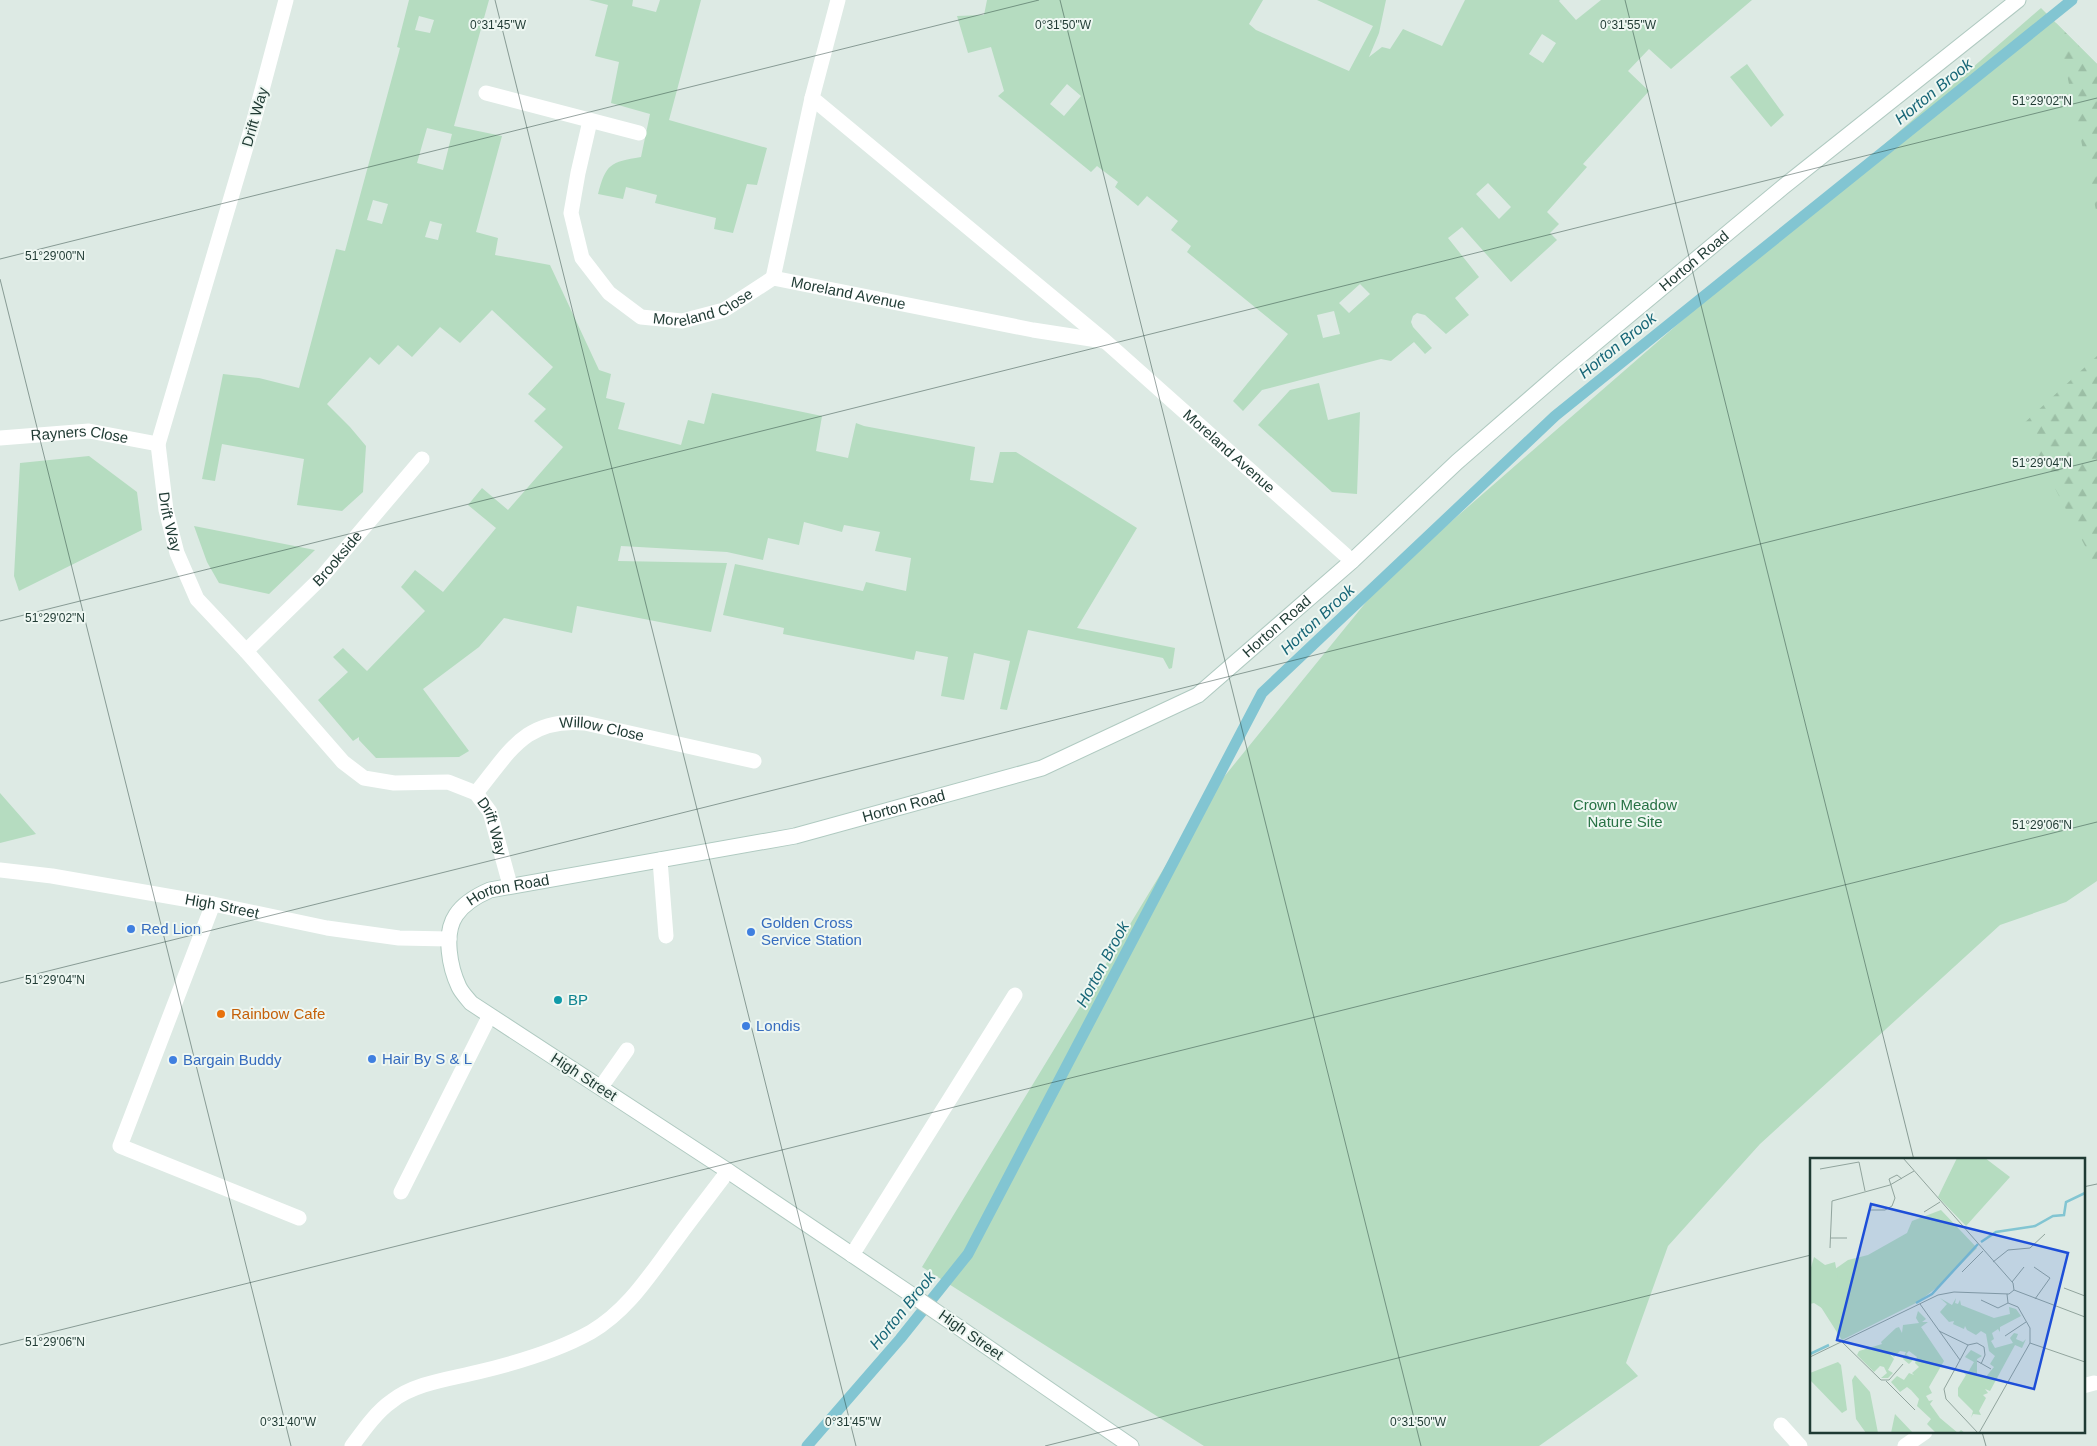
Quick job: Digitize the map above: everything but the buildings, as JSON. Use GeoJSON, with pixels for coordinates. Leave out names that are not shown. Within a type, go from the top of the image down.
{"type":"FeatureCollection","features":[{"type":"Feature","properties":{"kind":"street","name":"Drift Way"},"geometry":{"type":"LineString","coordinates":[[286,0],[254,120],[158,444],[166,510],[176,553],[196,599],[246,651],[343,762],[364,778],[394,783],[448,782],[476,793],[490,812],[510,885]]}},
{"type":"Feature","properties":{"kind":"street","name":"Moreland Avenue"},"geometry":{"type":"LineString","coordinates":[[838,0],[812,98],[772,278],[1032,330],[1105,341]]}},
{"type":"Feature","properties":{"kind":"street","name":"Horton Road"},"geometry":{"type":"LineString","coordinates":[[450,940],[455,916],[466,904],[482,894],[510,885],[796,836],[1042,768],[1198,695],[1352,561],[1458,462],[1563,370],[1791,181],[2018,0]]}},
{"type":"Feature","properties":{"kind":"street"},"geometry":{"type":"LineString","coordinates":[[486,93],[639,133]]}},
{"type":"Feature","properties":{"kind":"street","name":"Moreland Avenue"},"geometry":{"type":"LineString","coordinates":[[812,98],[1105,341],[1352,561]]}},
{"type":"Feature","properties":{"kind":"street","name":"Moreland Close"},"geometry":{"type":"LineString","coordinates":[[590,121],[571,213],[582,258],[609,293],[641,317],[682,321],[724,310],[772,278]]}},
{"type":"Feature","properties":{"kind":"street","name":"Rayners Close"},"geometry":{"type":"LineString","coordinates":[[0,438],[88,432],[158,444]]}},
{"type":"Feature","properties":{"kind":"street","name":"Brookside"},"geometry":{"type":"LineString","coordinates":[[246,651],[321,578],[422,459]]}},
{"type":"Feature","properties":{"kind":"street","name":"Willow Close"},"geometry":{"type":"LineString","coordinates":[[476,793],[515,745],[530,732],[546,725],[568,722],[586,723],[754,760]]}},
{"type":"Feature","properties":{"kind":"street"},"geometry":{"type":"LineString","coordinates":[[660,860],[666,936]]}},
{"type":"Feature","properties":{"kind":"street","name":"High Street"},"geometry":{"type":"LineString","coordinates":[[0,870],[52,876],[213,904],[327,928],[399,938],[450,940],[450,957],[459,987],[471,1003],[728,1171],[1131,1446]]}},
{"type":"Feature","properties":{"kind":"street"},"geometry":{"type":"LineString","coordinates":[[213,904],[120,1146],[299,1218]]}},
{"type":"Feature","properties":{"kind":"street"},"geometry":{"type":"LineString","coordinates":[[852,1255],[1015,994]]}},
{"type":"Feature","properties":{"kind":"street"},"geometry":{"type":"LineString","coordinates":[[401,1192],[490,1017]]}},
{"type":"Feature","properties":{"kind":"street"},"geometry":{"type":"LineString","coordinates":[[601,1087],[627,1050]]}},
{"type":"Feature","properties":{"kind":"street"},"geometry":{"type":"LineString","coordinates":[[352,1446],[385,1407],[404,1394],[442,1380],[506,1365],[568,1343],[609,1320],[623,1308],[649,1277],[728,1171]]}},
{"type":"Feature","properties":{"kind":"street"},"geometry":{"type":"LineString","coordinates":[[1781,1425],[1800,1446]]}},
{"type":"Feature","properties":{"kind":"street"},"geometry":{"type":"LineString","coordinates":[[1904,1446],[1922,1434]]}},
{"type":"Feature","properties":{"kind":"green space"},"geometry":{"type":"Polygon","coordinates":[[[409,0],[489,0],[454,126],[502,136],[476,232],[498,238],[495,255],[550,265],[599,370],[611,374],[606,398],[625,403],[618,429],[681,445],[688,420],[704,424],[712,393],[822,416],[816,451],[848,458],[856,423],[975,447],[970,480],[993,483],[1000,452],[1016,452],[1137,528],[1077,628],[1175,648],[1172,668],[1169,669],[1163,658],[1028,630],[1007,710],[1000,709],[1010,661],[974,653],[964,700],[941,696],[948,657],[916,651],[914,660],[783,634],[784,628],[723,615],[735,564],[863,591],[866,582],[906,591],[911,558],[875,551],[880,532],[844,525],[842,532],[804,522],[799,545],[768,538],[763,560],[727,552],[621,546],[618,561],[727,563],[711,632],[577,606],[572,633],[504,618],[479,647],[423,689],[469,751],[459,757],[376,758],[359,740],[359,737],[353,741],[318,700],[348,672],[333,657],[343,648],[367,671],[425,611],[401,587],[415,570],[443,592],[496,528],[468,505],[482,488],[508,510],[563,447],[534,421],[546,409],[528,394],[553,367],[492,310],[460,343],[440,327],[412,357],[398,345],[379,365],[370,357],[327,404],[366,446],[363,492],[342,511],[297,505],[304,459],[222,444],[215,481],[202,479],[223,374],[259,378],[299,388],[336,249],[345,251],[399,52],[400,48],[397,47],[409,0]],[[419,16],[415,30],[430,33],[434,20],[419,16]],[[427,128],[417,163],[443,170],[452,134],[427,128]],[[373,200],[367,220],[382,224],[388,204],[373,200]],[[430,221],[425,237],[438,240],[442,224],[430,221]]]}},
{"type":"Feature","properties":{"kind":"green space"},"geometry":{"type":"Polygon","coordinates":[[[589,0],[633,0],[632,6],[656,12],[660,0],[701,0],[669,120],[767,148],[757,185],[747,184],[733,233],[714,229],[716,218],[655,203],[657,195],[626,187],[623,199],[598,194],[604,176],[611,166],[622,161],[641,157],[650,114],[611,103],[619,62],[595,56],[608,5],[589,0]]]}},
{"type":"Feature","properties":{"kind":"green space"},"geometry":{"type":"Polygon","coordinates":[[[987,0],[1263,0],[1249,24],[1256,30],[1349,71],[1373,26],[1317,0],[1386,0],[1379,33],[1369,57],[1382,47],[1390,49],[1403,29],[1442,46],[1465,0],[1560,0],[1576,20],[1601,0],[1752,0],[1671,69],[1649,49],[1628,71],[1649,91],[1583,164],[1587,167],[1547,212],[1559,224],[1550,233],[1557,240],[1511,282],[1462,227],[1448,238],[1479,277],[1455,298],[1469,315],[1446,334],[1425,315],[1417,313],[1413,316],[1411,322],[1413,327],[1432,348],[1425,354],[1414,342],[1391,361],[1381,359],[1262,390],[1243,411],[1233,401],[1288,334],[1187,252],[1191,246],[1171,230],[1178,221],[1147,196],[1138,206],[1115,187],[1118,182],[1097,166],[1091,172],[998,96],[1004,91],[991,47],[968,53],[957,16],[984,15],[987,0]],[[1542,34],[1529,54],[1543,63],[1556,43],[1542,34]],[[1067,84],[1050,104],[1064,116],[1081,96],[1067,84]],[[1488,183],[1476,194],[1499,219],[1511,207],[1488,183]],[[1360,284],[1339,303],[1349,313],[1370,294],[1360,284]],[[1334,311],[1317,315],[1323,338],[1340,334],[1334,311]]]}},
{"type":"Feature","properties":{"kind":"green space","name":"Crown Meadow Nature Site"},"geometry":{"type":"Polygon","coordinates":[[[2041,8],[2097,64],[2097,881],[2066,902],[2000,925],[1760,1144],[1668,1246],[1626,1363],[1638,1376],[1539,1446],[1204,1446],[922,1267],[1206,799],[1384,580],[2041,8]]]}},
{"type":"Feature","properties":{"kind":"green space"},"geometry":{"type":"Polygon","coordinates":[[[2056,23],[2097,64],[2097,215],[2056,23]]]}},
{"type":"Feature","properties":{"kind":"green space"},"geometry":{"type":"Polygon","coordinates":[[[1747,64],[1784,115],[1771,127],[1730,77],[1747,64]]]}},
{"type":"Feature","properties":{"kind":"green space"},"geometry":{"type":"Polygon","coordinates":[[[2097,356],[2097,569],[2022,425],[2097,356]]]}},
{"type":"Feature","properties":{"kind":"green space"},"geometry":{"type":"Polygon","coordinates":[[[1319,383],[1328,420],[1360,412],[1357,494],[1332,492],[1258,425],[1290,390],[1319,383]]]}},
{"type":"Feature","properties":{"kind":"green space"},"geometry":{"type":"Polygon","coordinates":[[[89,456],[137,492],[142,530],[19,591],[14,576],[20,463],[89,456]]]}},
{"type":"Feature","properties":{"kind":"green space"},"geometry":{"type":"Polygon","coordinates":[[[194,526],[315,550],[269,594],[219,583],[207,562],[194,526]]]}},
{"type":"Feature","properties":{"kind":"green space"},"geometry":{"type":"Polygon","coordinates":[[[0,793],[36,834],[0,843],[0,793]]]}},
{"type":"Feature","properties":{"kind":"waterway","name":"Horton Brook"},"geometry":{"type":"LineString","coordinates":[[807,1446],[900,1339],[968,1254],[1262,693],[1555,416],[2072,0]]}},
{"type":"Feature","properties":{"kind":"place","name":"Red Lion"},"geometry":{"type":"Point","coordinates":[131,929]}},
{"type":"Feature","properties":{"kind":"place","name":"Golden Cross Service Station"},"geometry":{"type":"Point","coordinates":[751,932]}},
{"type":"Feature","properties":{"kind":"place","name":"BP"},"geometry":{"type":"Point","coordinates":[558,1000]}},
{"type":"Feature","properties":{"kind":"place","name":"Rainbow Cafe"},"geometry":{"type":"Point","coordinates":[221,1014]}},
{"type":"Feature","properties":{"kind":"place","name":"Londis"},"geometry":{"type":"Point","coordinates":[746,1026]}},
{"type":"Feature","properties":{"kind":"place","name":"Hair By S & L"},"geometry":{"type":"Point","coordinates":[372,1059]}},
{"type":"Feature","properties":{"kind":"place","name":"Bargain Buddy"},"geometry":{"type":"Point","coordinates":[173,1060]}}]}
